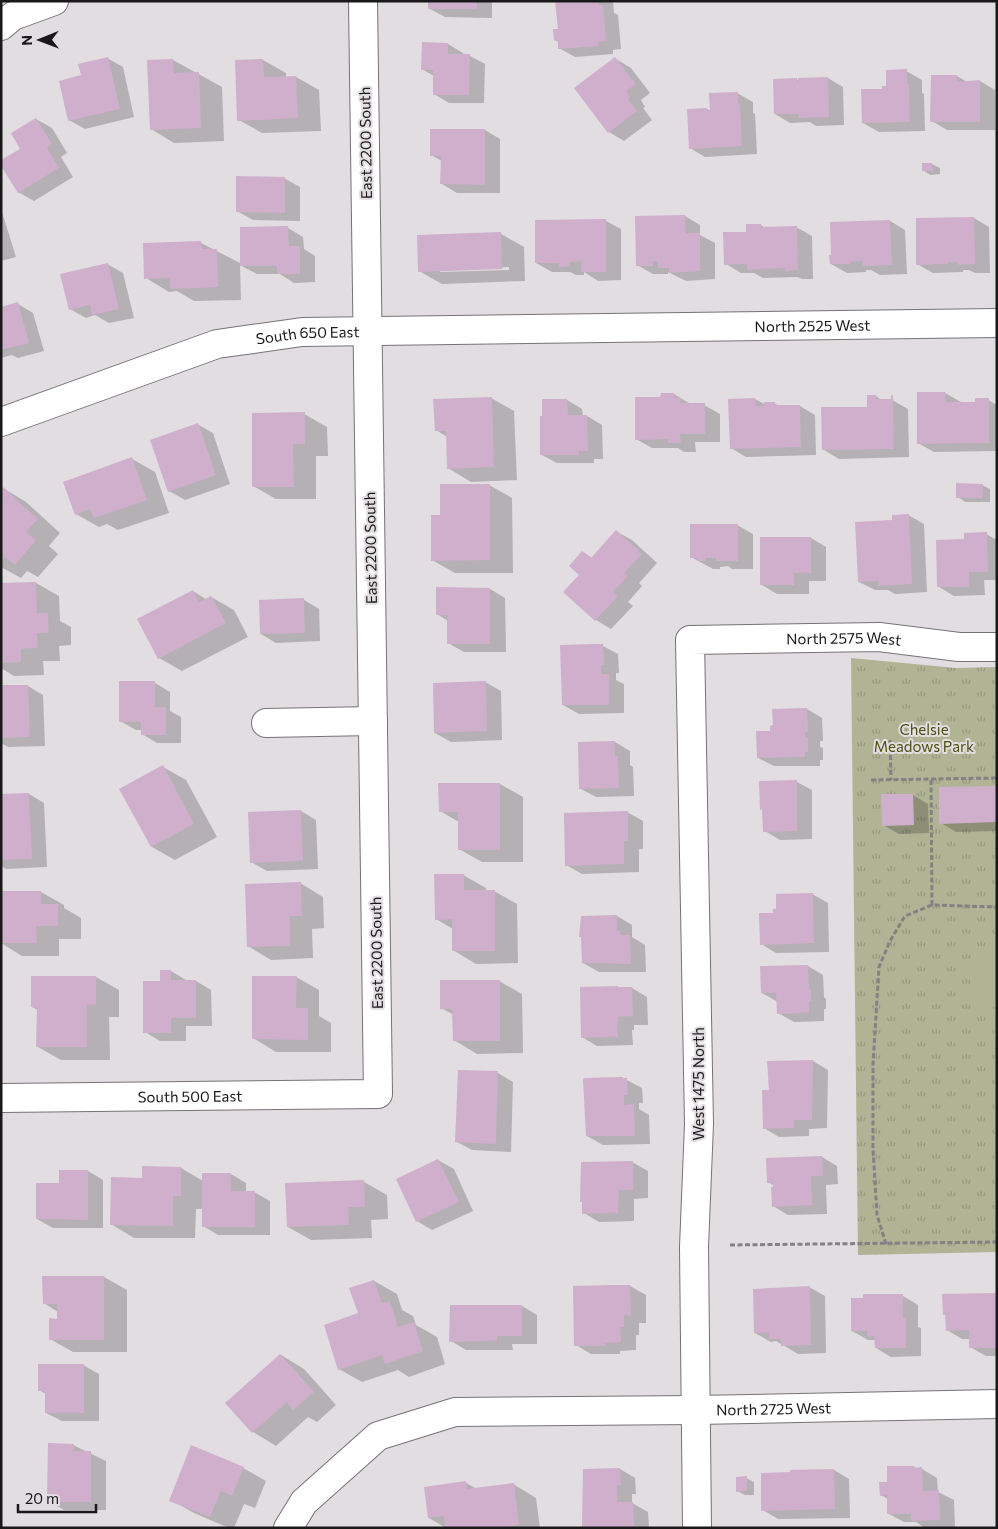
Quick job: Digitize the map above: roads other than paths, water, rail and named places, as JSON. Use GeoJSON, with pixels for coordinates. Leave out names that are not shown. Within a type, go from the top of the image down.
{"type":"FeatureCollection","features":[{"type":"Feature","properties":{"kind":"street"},"geometry":{"type":"LineString","coordinates":[[1,26],[13,16],[54,1]]}},
{"type":"Feature","properties":{"kind":"street","name":"East 2200 South"},"geometry":{"type":"LineString","coordinates":[[363,1],[378,1094]]}},
{"type":"Feature","properties":{"kind":"street","name":"North 2525 West"},"geometry":{"type":"LineString","coordinates":[[630,328],[997,323]]}},
{"type":"Feature","properties":{"kind":"street","name":"South 650 East"},"geometry":{"type":"LineString","coordinates":[[1,422],[217,344],[302,332],[630,328]]}},
{"type":"Feature","properties":{"kind":"street","name":"North 2575 West"},"geometry":{"type":"LineString","coordinates":[[690,640],[879,636],[959,648],[997,647]]}},
{"type":"Feature","properties":{"kind":"street","name":"West 1475 North"},"geometry":{"type":"LineString","coordinates":[[690,640],[699,1124],[694,1247],[697,1528]]}},
{"type":"Feature","properties":{"kind":"street"},"geometry":{"type":"LineString","coordinates":[[266,723],[373,721]]}},
{"type":"Feature","properties":{"kind":"street","name":"South 500 East"},"geometry":{"type":"LineString","coordinates":[[1,1098],[378,1094]]}},
{"type":"Feature","properties":{"kind":"street","name":"North 2725 West"},"geometry":{"type":"LineString","coordinates":[[288,1528],[304,1502],[378,1436],[455,1412],[696,1410],[997,1404]]}},
{"type":"Feature","properties":{"kind":"park label","name":"Chelsie Meadows Park"},"geometry":{"type":"Point","coordinates":[924,738]}}]}
